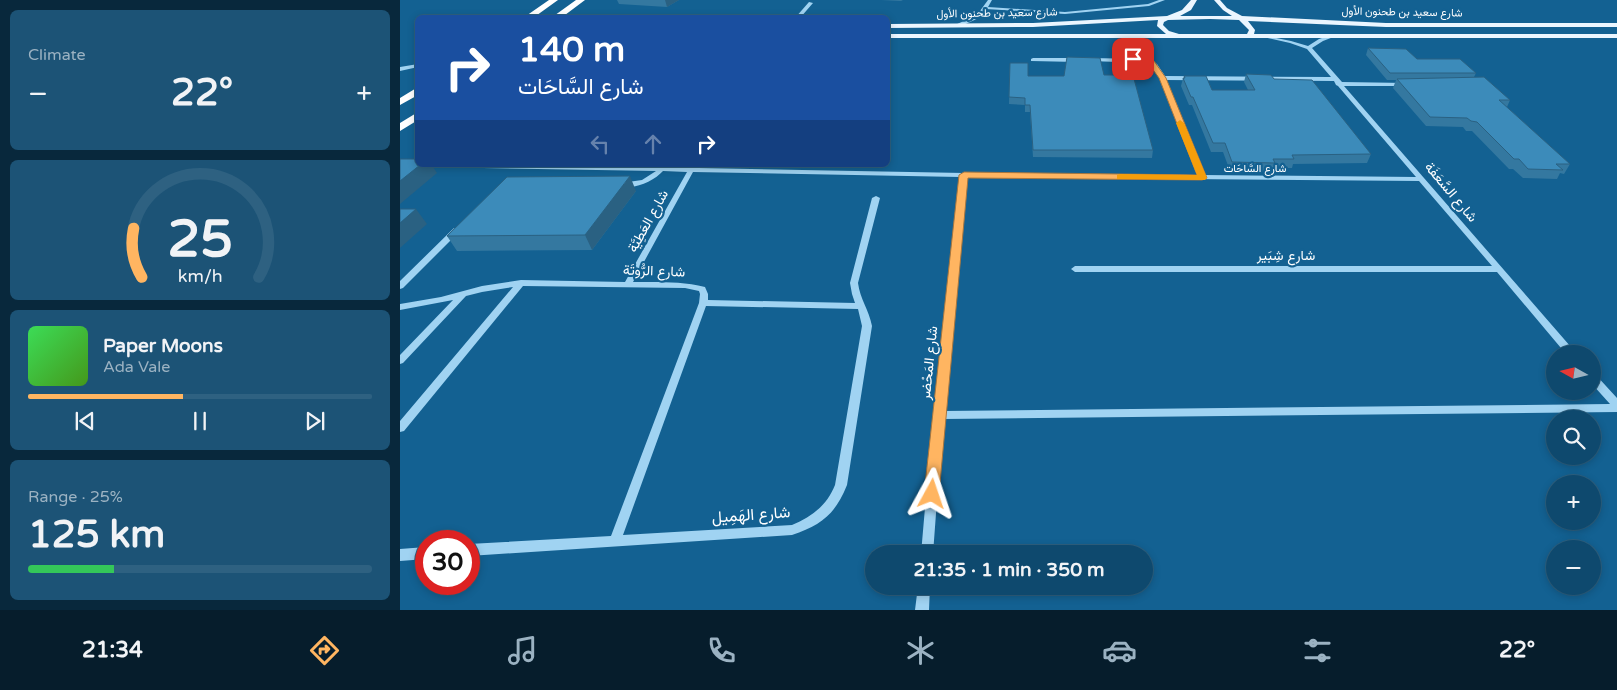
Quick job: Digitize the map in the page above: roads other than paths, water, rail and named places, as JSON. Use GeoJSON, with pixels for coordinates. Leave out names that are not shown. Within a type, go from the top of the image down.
{"type":"FeatureCollection","features":[{"type":"Feature","properties":{"kind":"highway"},"geometry":{"type":"LineString","coordinates":[[532,15],[554,0]]}},
{"type":"Feature","properties":{"kind":"highway"},"geometry":{"type":"LineString","coordinates":[[559,15],[581,0]]}},
{"type":"Feature","properties":{"kind":"highway"},"geometry":{"type":"LineString","coordinates":[[400,102],[415,92]]}},
{"type":"Feature","properties":{"kind":"highway"},"geometry":{"type":"LineString","coordinates":[[400,128],[415,117]]}},
{"type":"Feature","properties":{"kind":"main road"},"geometry":{"type":"LineString","coordinates":[[1179,36],[1166,32],[1160,26],[1161,21],[1186,11],[1194,0]]}},
{"type":"Feature","properties":{"kind":"main road"},"geometry":{"type":"LineString","coordinates":[[1217,0],[1225,10],[1251,26],[1250,36]]}},
{"type":"Feature","properties":{"kind":"main road","name":"شارع سعيد بن طحنون الأول"},"geometry":{"type":"LineString","coordinates":[[890,26],[1033,25],[1169,17],[1238,17],[1386,25],[1617,25]]}},
{"type":"Feature","properties":{"kind":"main road","name":"شارع سعيد بن طحنون الأول"},"geometry":{"type":"LineString","coordinates":[[890,36],[1617,36]]}},
{"type":"Feature","properties":{"kind":"street"},"geometry":{"type":"LineString","coordinates":[[957,26],[975,19],[990,0]]}},
{"type":"Feature","properties":{"kind":"street"},"geometry":{"type":"LineString","coordinates":[[985,8],[1065,13],[1149,5],[1163,0]]}},
{"type":"Feature","properties":{"kind":"street"},"geometry":{"type":"LineString","coordinates":[[800,15],[811,3]]}},
{"type":"Feature","properties":{"kind":"street"},"geometry":{"type":"LineString","coordinates":[[1261,36],[1309,48],[1321,40],[1334,36]]}},
{"type":"Feature","properties":{"kind":"street","name":"شارع السَّعَفَة"},"geometry":{"type":"LineString","coordinates":[[1309,48],[1564,345]]}},
{"type":"Feature","properties":{"kind":"street"},"geometry":{"type":"LineString","coordinates":[[1033,60],[1140,59],[1152,63],[1163,78],[1202,178]]}},
{"type":"Feature","properties":{"kind":"street"},"geometry":{"type":"LineString","coordinates":[[400,69],[415,66]]}},
{"type":"Feature","properties":{"kind":"street"},"geometry":{"type":"LineString","coordinates":[[1163,78],[1336,81]]}},
{"type":"Feature","properties":{"kind":"street"},"geometry":{"type":"LineString","coordinates":[[513,175],[521,167]]}},
{"type":"Feature","properties":{"kind":"street","name":"شارع السَّاحَات"},"geometry":{"type":"LineString","coordinates":[[540,167],[964,175],[1421,179]]}},
{"type":"Feature","properties":{"kind":"street"},"geometry":{"type":"LineString","coordinates":[[552,177],[558,168]]}},
{"type":"Feature","properties":{"kind":"street"},"geometry":{"type":"LineString","coordinates":[[614,184],[644,183],[654,178],[661,170]]}},
{"type":"Feature","properties":{"kind":"street","name":"شارع العَطِيَّة"},"geometry":{"type":"LineString","coordinates":[[628,283],[691,170]]}},
{"type":"Feature","properties":{"kind":"street","name":"شارع المَحْضر"},"geometry":{"type":"LineString","coordinates":[[928,545],[938,415],[964,175]]}},
{"type":"Feature","properties":{"kind":"street","name":"شارع الهَمِيل"},"geometry":{"type":"LineString","coordinates":[[480,549],[792,530],[807,526],[830,508],[837,497],[841,485],[865,335],[866,319],[856,295],[854,283],[876,198]]}},
{"type":"Feature","properties":{"kind":"street"},"geometry":{"type":"LineString","coordinates":[[400,286],[464,223]]}},
{"type":"Feature","properties":{"kind":"street","name":"شارع شِبَير"},"geometry":{"type":"LineString","coordinates":[[1075,269],[1497,269]]}},
{"type":"Feature","properties":{"kind":"street","name":"شارع الرُّوتَة"},"geometry":{"type":"LineString","coordinates":[[400,307],[521,284],[628,283],[694,286],[702,289],[704,294],[703,303]]}},
{"type":"Feature","properties":{"kind":"street"},"geometry":{"type":"LineString","coordinates":[[400,428],[521,284]]}},
{"type":"Feature","properties":{"kind":"street"},"geometry":{"type":"LineString","coordinates":[[400,361],[463,294]]}},
{"type":"Feature","properties":{"kind":"street"},"geometry":{"type":"LineString","coordinates":[[615,540],[703,303],[862,306]]}},
{"type":"Feature","properties":{"kind":"street"},"geometry":{"type":"LineString","coordinates":[[1601,388],[1617,407]]}},
{"type":"Feature","properties":{"kind":"street"},"geometry":{"type":"LineString","coordinates":[[938,415],[1617,407]]}},
{"type":"Feature","properties":{"kind":"street"},"geometry":{"type":"LineString","coordinates":[[400,555],[415,554]]}},
{"type":"Feature","properties":{"kind":"street"},"geometry":{"type":"LineString","coordinates":[[922,610],[923,595]]}},
{"type":"Feature","properties":{"kind":"lane"},"geometry":{"type":"LineString","coordinates":[[1336,81],[1412,84]]}}]}
